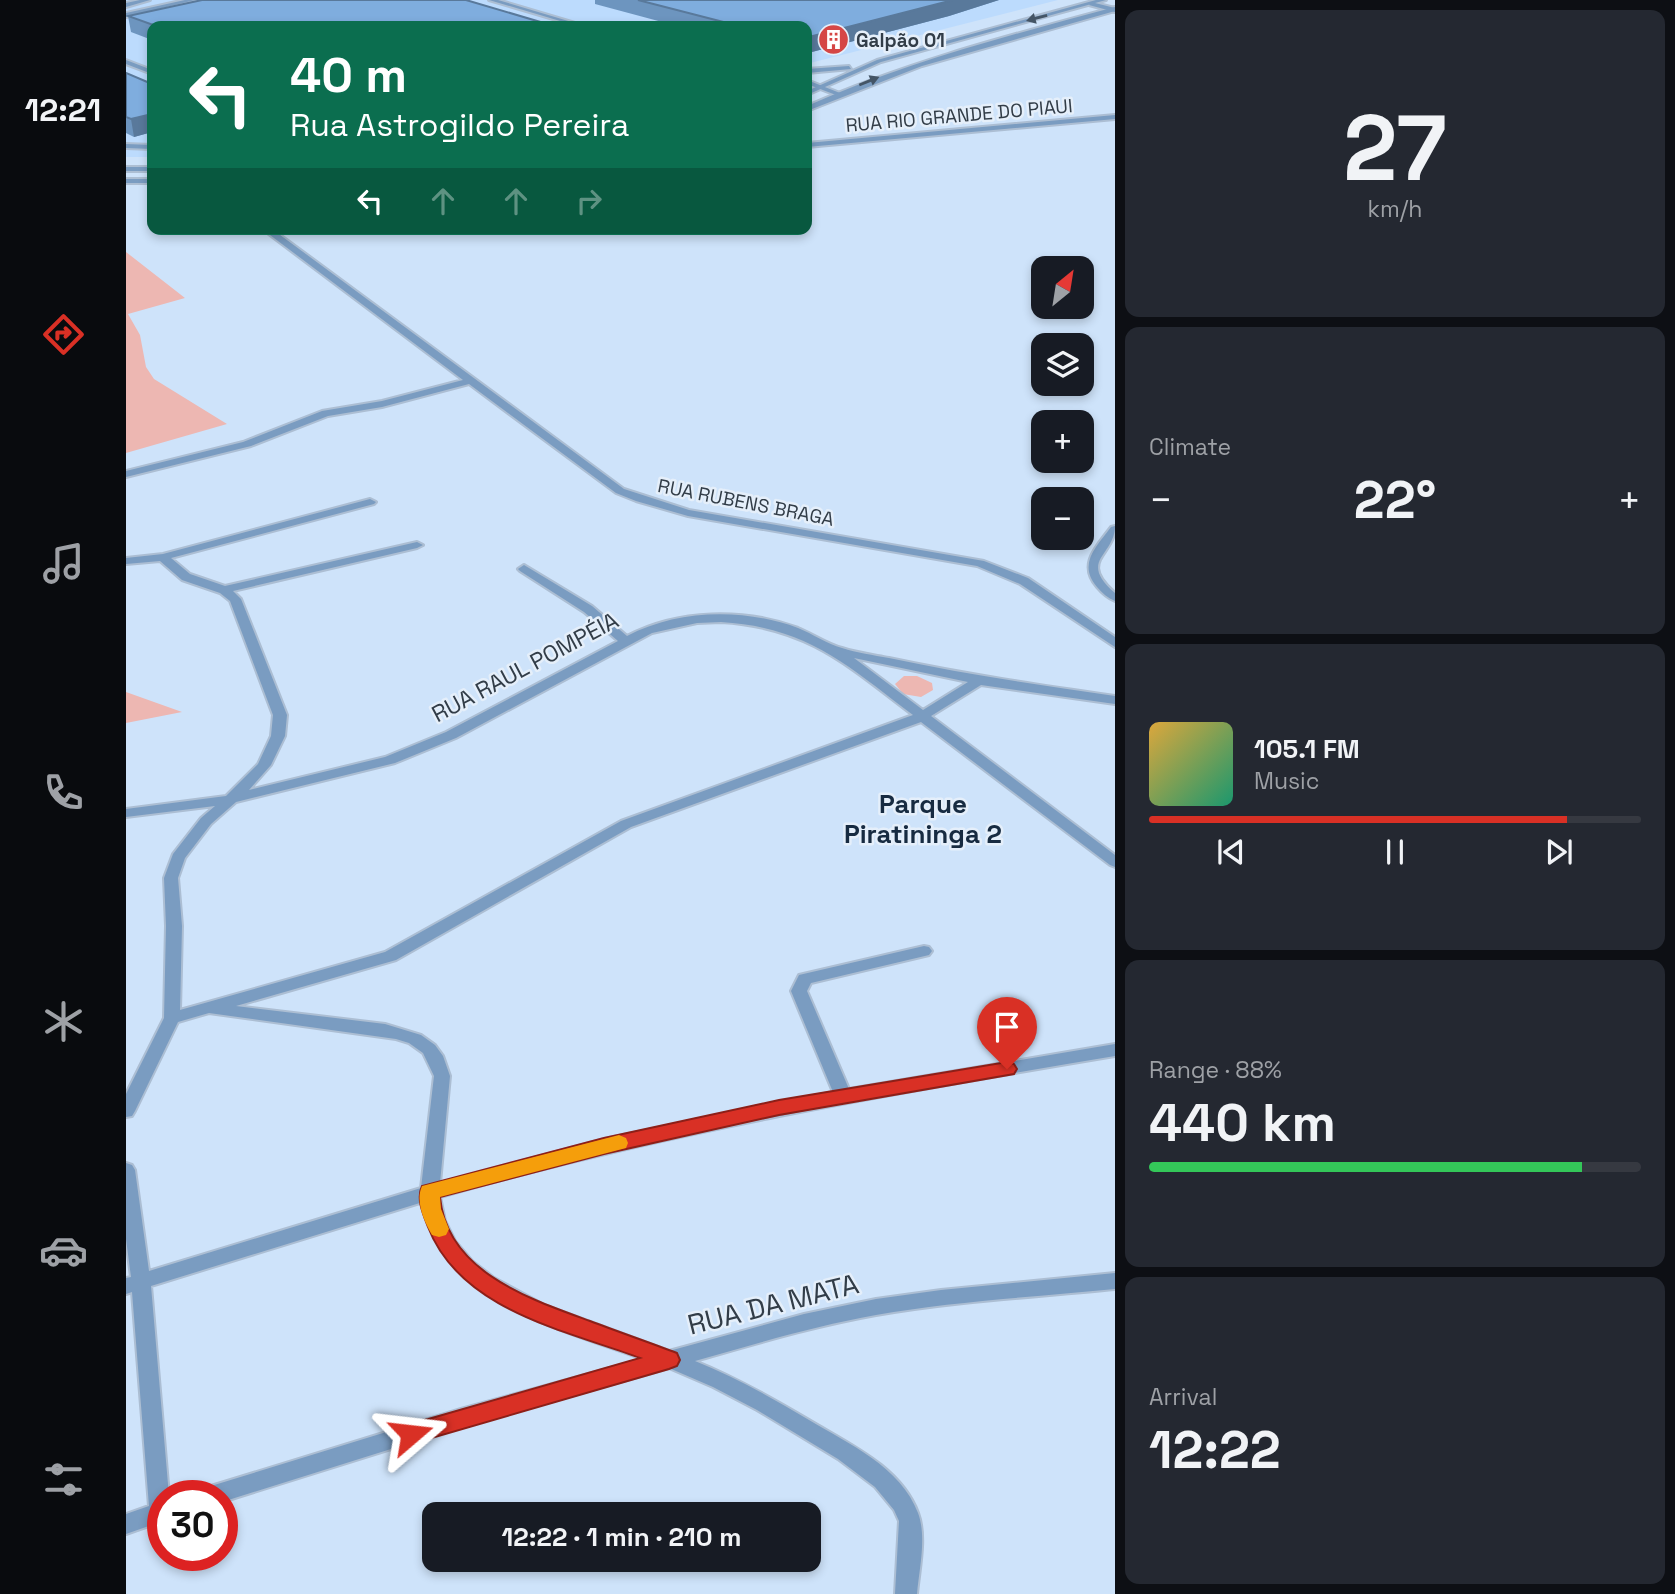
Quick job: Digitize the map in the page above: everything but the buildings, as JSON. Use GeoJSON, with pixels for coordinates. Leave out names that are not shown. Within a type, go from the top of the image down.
{"type":"FeatureCollection","features":[{"type":"Feature","properties":{"kind":"street"},"geometry":{"type":"LineString","coordinates":[[812,90],[864,66],[1103,0]]}},
{"type":"Feature","properties":{"kind":"street"},"geometry":{"type":"LineString","coordinates":[[812,107],[909,68],[1114,10]]}},
{"type":"Feature","properties":{"kind":"street"},"geometry":{"type":"LineString","coordinates":[[812,71],[864,66]]}},
{"type":"Feature","properties":{"kind":"street"},"geometry":{"type":"LineString","coordinates":[[126,169],[147,169]]}},
{"type":"Feature","properties":{"kind":"street"},"geometry":{"type":"LineString","coordinates":[[126,181],[147,181]]}},
{"type":"Feature","properties":{"kind":"street","name":"RUA RUBENS BRAGA"},"geometry":{"type":"LineString","coordinates":[[274,235],[592,472],[640,499],[688,513],[980,563],[1024,581],[1115,643]]}},
{"type":"Feature","properties":{"kind":"street"},"geometry":{"type":"LineString","coordinates":[[126,474],[144,472],[247,444],[326,413],[382,404],[470,381]]}},
{"type":"Feature","properties":{"kind":"street"},"geometry":{"type":"LineString","coordinates":[[126,561],[163,556],[370,502]]}},
{"type":"Feature","properties":{"kind":"street"},"geometry":{"type":"LineString","coordinates":[[224,590],[417,545]]}},
{"type":"Feature","properties":{"kind":"street"},"geometry":{"type":"LineString","coordinates":[[126,1111],[172,1018],[174,926],[171,878],[178,857],[227,800],[249,783],[264,765],[278,736],[280,715],[235,599],[224,590],[186,577],[163,556]]}},
{"type":"Feature","properties":{"kind":"street"},"geometry":{"type":"LineString","coordinates":[[524,569],[588,609],[626,642]]}},
{"type":"Feature","properties":{"kind":"street","name":"RUA RAUL POMPÉIA"},"geometry":{"type":"LineString","coordinates":[[126,813],[227,800],[390,760],[451,735],[626,642],[672,623],[732,619],[782,626],[806,633],[836,651],[1115,862]]}},
{"type":"Feature","properties":{"kind":"street"},"geometry":{"type":"LineString","coordinates":[[836,651],[979,681],[1113,698]]}},
{"type":"Feature","properties":{"kind":"street"},"geometry":{"type":"LineString","coordinates":[[172,1018],[390,956],[626,824],[921,717],[979,681]]}},
{"type":"Feature","properties":{"kind":"street"},"geometry":{"type":"LineString","coordinates":[[844,1097],[799,991],[805,979],[924,951]]}},
{"type":"Feature","properties":{"kind":"street"},"geometry":{"type":"LineString","coordinates":[[210,1008],[385,1030],[406,1034],[425,1044],[438,1058],[442,1076],[430,1192],[431,1209],[441,1235],[456,1258],[480,1281],[522,1305],[669,1360],[746,1395],[839,1449],[879,1479],[895,1495],[909,1517],[906,1594]]}},
{"type":"Feature","properties":{"kind":"street"},"geometry":{"type":"LineString","coordinates":[[134,1284],[430,1192],[604,1146],[779,1108],[1115,1051]]}},
{"type":"Feature","properties":{"kind":"street"},"geometry":{"type":"LineString","coordinates":[[126,1170],[134,1284],[158,1480]]}},
{"type":"Feature","properties":{"kind":"street","name":"RUA DA MATA"},"geometry":{"type":"LineString","coordinates":[[238,1488],[461,1418],[804,1322],[876,1307],[1115,1281]]}},
{"type":"Feature","properties":{"kind":"street"},"geometry":{"type":"LineString","coordinates":[[126,1524],[147,1517]]}},
{"type":"Feature","properties":{"kind":"lane"},"geometry":{"type":"LineString","coordinates":[[126,5],[147,0]]}},
{"type":"Feature","properties":{"kind":"lane"},"geometry":{"type":"LineString","coordinates":[[126,15],[192,0]]}},
{"type":"Feature","properties":{"kind":"lane"},"geometry":{"type":"LineString","coordinates":[[492,0],[565,21]]}},
{"type":"Feature","properties":{"kind":"lane"},"geometry":{"type":"LineString","coordinates":[[1091,4],[1114,10]]}},
{"type":"Feature","properties":{"kind":"lane"},"geometry":{"type":"LineString","coordinates":[[126,62],[147,70]]}},
{"type":"Feature","properties":{"kind":"lane"},"geometry":{"type":"LineString","coordinates":[[812,83],[838,94]]}},
{"type":"Feature","properties":{"kind":"lane","name":"RUA RIO GRANDE DO PIAUI"},"geometry":{"type":"LineString","coordinates":[[812,145],[1115,117]]}},
{"type":"Feature","properties":{"kind":"lane"},"geometry":{"type":"LineString","coordinates":[[126,146],[147,147]]}},
{"type":"Feature","properties":{"kind":"lane"},"geometry":{"type":"LineString","coordinates":[[1115,529],[1093,560],[1091,571],[1096,581],[1115,598]]}},
{"type":"Feature","properties":{"kind":"shaded area"},"geometry":{"type":"Polygon","coordinates":[[[126,0],[1058,0],[812,62],[812,21],[147,21],[147,157],[126,157],[126,0]]]}},
{"type":"Feature","properties":{"kind":"shaded area"},"geometry":{"type":"Polygon","coordinates":[[[126,252],[185,298],[128,314],[140,335],[146,367],[154,379],[227,424],[126,453],[126,252]]]}},
{"type":"Feature","properties":{"kind":"shaded area"},"geometry":{"type":"Polygon","coordinates":[[[904,676],[917,676],[932,683],[933,690],[921,697],[903,694],[895,684],[904,676]]]}},
{"type":"Feature","properties":{"kind":"shaded area"},"geometry":{"type":"Polygon","coordinates":[[[126,692],[182,712],[126,723],[126,692]]]}},
{"type":"Feature","properties":{"kind":"slow traffic"},"geometry":{"type":"LineString","coordinates":[[439,1229],[431,1209],[430,1192],[619,1143]]}},
{"type":"Feature","properties":{"kind":"place","name":"Galpão 01"},"geometry":{"type":"Point","coordinates":[833,40]}},
{"type":"Feature","properties":{"kind":"district","name":"Parque Piratininga 2"},"geometry":{"type":"Point","coordinates":[923,819]}},
{"type":"Feature","properties":{"kind":"route"},"geometry":{"type":"LineString","coordinates":[[411,1434],[669,1360],[522,1305],[480,1281],[456,1258],[441,1235],[431,1209],[430,1192],[604,1146],[779,1108],[1007,1069]]}}]}
